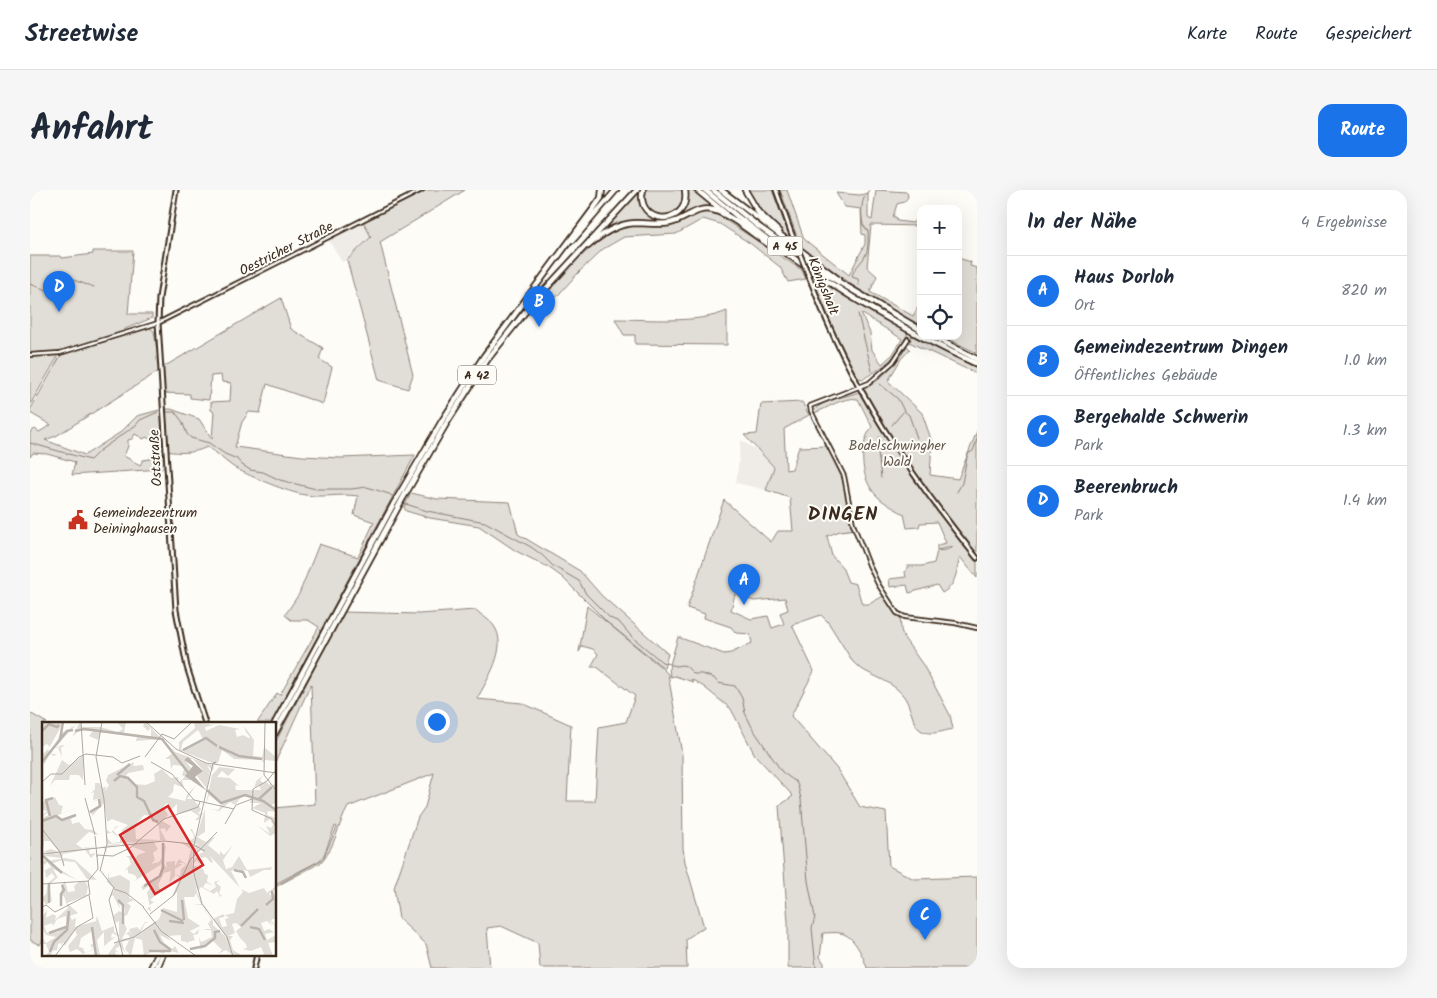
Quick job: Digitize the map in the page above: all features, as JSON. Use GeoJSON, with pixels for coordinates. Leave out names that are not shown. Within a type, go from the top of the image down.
{"type":"FeatureCollection","features":[{"type":"Feature","properties":{"kind":"highway"},"geometry":{"type":"LineString","coordinates":[[540,280],[598,203],[602,190]]}},
{"type":"Feature","properties":{"kind":"highway","name":"A 42"},"geometry":{"type":"LineString","coordinates":[[276,722],[442,422],[484,356],[540,280],[616,190]]}},
{"type":"Feature","properties":{"kind":"highway","name":"A 42"},"geometry":{"type":"LineString","coordinates":[[400,497],[493,352],[529,307],[637,190]]}},
{"type":"Feature","properties":{"kind":"highway"},"geometry":{"type":"LineString","coordinates":[[643,190],[642,200],[647,211],[651,215],[662,218],[674,216],[682,208],[686,197],[685,190]]}},
{"type":"Feature","properties":{"kind":"highway"},"geometry":{"type":"LineString","coordinates":[[697,190],[744,227],[801,264]]}},
{"type":"Feature","properties":{"kind":"highway","name":"A 45"},"geometry":{"type":"LineString","coordinates":[[705,190],[801,264],[890,320],[977,364]]}},
{"type":"Feature","properties":{"kind":"highway","name":"A 45"},"geometry":{"type":"LineString","coordinates":[[713,190],[783,244],[861,296],[917,328]]}},
{"type":"Feature","properties":{"kind":"highway"},"geometry":{"type":"LineString","coordinates":[[721,190],[788,242],[856,290],[861,296]]}},
{"type":"Feature","properties":{"kind":"highway"},"geometry":{"type":"LineString","coordinates":[[745,190],[758,212],[788,242]]}},
{"type":"Feature","properties":{"kind":"highway"},"geometry":{"type":"LineString","coordinates":[[568,264],[603,234],[611,229],[628,224],[671,222],[706,209],[717,211],[744,227]]}},
{"type":"Feature","properties":{"kind":"highway"},"geometry":{"type":"LineString","coordinates":[[940,340],[977,358]]}},
{"type":"Feature","properties":{"kind":"highway","name":"A 42"},"geometry":{"type":"LineString","coordinates":[[276,731],[395,506]]}},
{"type":"Feature","properties":{"kind":"highway"},"geometry":{"type":"LineString","coordinates":[[151,968],[157,956]]}},
{"type":"Feature","properties":{"kind":"highway"},"geometry":{"type":"LineString","coordinates":[[157,968],[162,956]]}},
{"type":"Feature","properties":{"kind":"main road","name":"Oststraße"},"geometry":{"type":"LineString","coordinates":[[176,190],[159,298],[158,323],[177,616],[187,668],[205,722]]}},
{"type":"Feature","properties":{"kind":"main road","name":"Königshalt"},"geometry":{"type":"LineString","coordinates":[[776,190],[825,319],[859,388],[914,476],[977,558]]}},
{"type":"Feature","properties":{"kind":"street","name":"Oestricher Straße"},"geometry":{"type":"LineString","coordinates":[[30,355],[60,353],[158,323],[422,190]]}},
{"type":"Feature","properties":{"kind":"street"},"geometry":{"type":"LineString","coordinates":[[908,339],[887,369],[869,382],[859,388],[842,392],[810,406],[814,419],[844,476],[853,524],[868,566],[895,611],[905,617],[955,623],[977,628]]}},
{"type":"Feature","properties":{"kind":"shaded area"},"geometry":{"type":"Polygon","coordinates":[[[361,218],[371,237],[347,260],[342,262],[326,236],[361,218]]]}},
{"type":"Feature","properties":{"kind":"shaded area"},"geometry":{"type":"Polygon","coordinates":[[[741,440],[759,452],[774,467],[766,490],[736,483],[741,440]]]}},
{"type":"Feature","properties":{"kind":"green space"},"geometry":{"type":"Polygon","coordinates":[[[427,190],[465,190],[380,242],[413,375],[408,389],[379,380],[347,260],[371,237],[363,221],[427,190]]]}},
{"type":"Feature","properties":{"kind":"green space"},"geometry":{"type":"Polygon","coordinates":[[[641,190],[693,190],[718,210],[716,214],[802,270],[806,279],[788,282],[780,267],[751,244],[720,224],[703,219],[676,234],[624,237],[603,249],[551,303],[543,297],[574,262],[606,235],[593,239],[641,190]]]}},
{"type":"Feature","properties":{"kind":"green space"},"geometry":{"type":"Polygon","coordinates":[[[748,190],[772,190],[791,240],[760,211],[748,190]]]}},
{"type":"Feature","properties":{"kind":"green space"},"geometry":{"type":"Polygon","coordinates":[[[780,190],[787,190],[804,239],[849,275],[865,244],[865,235],[862,234],[861,209],[845,207],[836,193],[860,195],[868,193],[868,218],[872,220],[876,190],[907,192],[908,197],[904,202],[897,204],[893,217],[896,217],[897,221],[913,223],[917,217],[917,226],[871,225],[867,267],[877,276],[870,292],[913,316],[917,309],[917,323],[855,287],[802,250],[780,190]]]}},
{"type":"Feature","properties":{"kind":"green space"},"geometry":{"type":"Polygon","coordinates":[[[93,251],[133,251],[128,314],[152,314],[152,318],[125,329],[123,332],[53,354],[57,355],[57,358],[30,405],[30,357],[47,355],[30,356],[30,256],[61,256],[62,258],[93,254],[93,251]]]}},
{"type":"Feature","properties":{"kind":"green space"},"geometry":{"type":"Polygon","coordinates":[[[962,259],[971,262],[970,266],[977,268],[977,353],[950,340],[962,340],[962,259]]]}},
{"type":"Feature","properties":{"kind":"green space"},"geometry":{"type":"Polygon","coordinates":[[[811,275],[908,333],[895,355],[879,369],[863,379],[858,378],[840,345],[811,275]],[[861,313],[870,333],[872,350],[882,364],[893,354],[902,339],[861,313]]]}},
{"type":"Feature","properties":{"kind":"green space"},"geometry":{"type":"Polygon","coordinates":[[[281,298],[291,329],[323,348],[319,359],[332,367],[323,404],[267,384],[260,413],[249,412],[242,422],[235,447],[302,456],[341,458],[415,455],[272,722],[258,722],[277,693],[280,695],[319,627],[308,620],[291,620],[285,615],[299,594],[319,544],[358,557],[374,522],[354,515],[358,496],[315,496],[293,492],[238,470],[207,447],[197,451],[164,451],[164,446],[135,434],[132,439],[128,440],[124,456],[140,465],[143,460],[150,459],[155,449],[164,453],[165,467],[161,469],[72,475],[75,462],[47,454],[33,453],[30,457],[30,432],[35,429],[39,432],[51,425],[30,413],[30,410],[61,355],[150,328],[154,331],[160,369],[281,298]],[[159,371],[56,436],[45,440],[85,455],[121,432],[137,416],[163,409],[171,409],[199,419],[212,439],[214,412],[211,410],[211,402],[230,401],[231,383],[222,382],[221,375],[211,376],[209,400],[190,398],[190,394],[162,393],[159,371]]]}},
{"type":"Feature","properties":{"kind":"green space"},"geometry":{"type":"Polygon","coordinates":[[[727,311],[727,345],[635,344],[635,335],[624,335],[615,319],[702,318],[727,311]]]}},
{"type":"Feature","properties":{"kind":"green space"},"geometry":{"type":"Polygon","coordinates":[[[912,336],[977,368],[977,374],[909,342],[912,336]]]}},
{"type":"Feature","properties":{"kind":"green space","name":"Bodelschwingher Wald"},"geometry":{"type":"Polygon","coordinates":[[[907,346],[910,349],[901,359],[888,381],[922,413],[932,442],[930,475],[958,479],[977,431],[977,578],[960,557],[957,572],[951,586],[942,593],[937,585],[909,593],[907,585],[890,587],[889,579],[906,577],[905,572],[908,566],[922,566],[934,563],[937,551],[953,547],[937,550],[937,545],[946,543],[937,522],[920,523],[919,527],[907,528],[904,514],[890,506],[873,492],[864,473],[863,464],[863,448],[872,427],[858,399],[847,399],[814,413],[814,410],[822,404],[861,391],[877,381],[897,361],[907,346]]]}},
{"type":"Feature","properties":{"kind":"green space"},"geometry":{"type":"Polygon","coordinates":[[[802,402],[809,415],[784,429],[786,470],[792,469],[799,447],[828,446],[844,483],[847,483],[856,529],[840,531],[827,536],[832,556],[842,567],[848,582],[856,584],[862,604],[869,604],[887,594],[900,613],[901,630],[904,638],[923,665],[940,696],[950,715],[953,729],[927,733],[919,729],[902,694],[890,684],[858,667],[828,622],[821,615],[792,625],[814,671],[791,716],[837,769],[860,807],[886,812],[889,866],[914,879],[977,877],[977,968],[867,968],[860,952],[850,938],[840,933],[823,933],[820,957],[824,963],[824,968],[788,968],[788,922],[779,806],[793,796],[755,755],[731,709],[691,679],[693,682],[675,676],[670,677],[669,668],[678,637],[724,654],[731,653],[752,643],[750,634],[736,633],[731,627],[704,618],[705,614],[687,608],[724,500],[771,542],[778,531],[793,531],[790,498],[766,490],[774,467],[744,435],[757,434],[761,404],[802,402]],[[735,594],[731,610],[751,619],[768,616],[772,628],[784,624],[780,613],[788,610],[785,598],[754,601],[735,594]]]}},
{"type":"Feature","properties":{"kind":"green space"},"geometry":{"type":"Polygon","coordinates":[[[411,493],[437,499],[510,502],[518,534],[580,571],[602,596],[668,654],[664,668],[608,623],[562,577],[548,567],[516,551],[479,526],[430,518],[406,511],[404,507],[411,493]]]}},
{"type":"Feature","properties":{"kind":"green space"},"geometry":{"type":"Polygon","coordinates":[[[587,606],[668,674],[682,754],[683,848],[685,862],[704,927],[686,939],[687,968],[540,968],[538,943],[501,926],[487,928],[490,968],[432,968],[426,944],[399,919],[394,888],[418,817],[425,807],[434,773],[348,807],[330,849],[322,862],[276,886],[323,859],[337,827],[335,826],[324,855],[319,861],[276,883],[276,808],[315,804],[311,684],[276,761],[276,741],[344,612],[419,614],[476,610],[494,626],[498,634],[499,644],[491,673],[477,699],[522,703],[571,725],[567,801],[595,801],[599,727],[626,722],[635,696],[597,667],[591,667],[598,654],[593,649],[582,646],[579,652],[587,606]]]}},
{"type":"Feature","properties":{"kind":"green space"},"geometry":{"type":"Polygon","coordinates":[[[30,713],[45,722],[42,722],[42,941],[40,945],[30,940],[30,713]]]}},
{"type":"Feature","properties":{"kind":"waterway"},"geometry":{"type":"LineString","coordinates":[[859,285],[858,279],[852,277],[867,250],[868,231],[863,225],[862,211],[864,198],[869,190]]}},
{"type":"Feature","properties":{"kind":"waterway"},"geometry":{"type":"LineString","coordinates":[[54,281],[64,277],[94,287]]}},
{"type":"Feature","properties":{"kind":"waterway"},"geometry":{"type":"LineString","coordinates":[[30,284],[46,290],[52,284]]}},
{"type":"Feature","properties":{"kind":"waterway"},"geometry":{"type":"LineString","coordinates":[[858,314],[872,371]]}},
{"type":"Feature","properties":{"kind":"waterway"},"geometry":{"type":"LineString","coordinates":[[880,384],[898,399],[904,411],[892,425]]}},
{"type":"Feature","properties":{"kind":"waterway"},"geometry":{"type":"LineString","coordinates":[[904,411],[909,415],[917,438]]}},
{"type":"Feature","properties":{"kind":"waterway"},"geometry":{"type":"LineString","coordinates":[[30,443],[90,460],[140,420],[158,412]]}},
{"type":"Feature","properties":{"kind":"waterway"},"geometry":{"type":"LineString","coordinates":[[167,412],[175,412],[191,438],[209,443],[225,454],[237,459],[250,470],[263,472],[280,480],[316,489],[367,487],[389,494],[395,498]]}},
{"type":"Feature","properties":{"kind":"waterway"},"geometry":{"type":"LineString","coordinates":[[879,437],[878,452],[881,478]]}},
{"type":"Feature","properties":{"kind":"waterway"},"geometry":{"type":"LineString","coordinates":[[957,492],[962,483],[967,457],[973,451],[977,439]]}},
{"type":"Feature","properties":{"kind":"waterway"},"geometry":{"type":"LineString","coordinates":[[403,503],[427,511],[485,522],[531,547],[553,566],[579,581],[586,594],[610,618],[619,622],[631,636],[662,662],[676,666],[686,666],[694,674],[702,674],[714,678],[718,683],[735,686],[742,698],[745,713],[753,729],[782,772],[796,782],[798,786],[801,799],[808,881],[815,917],[812,928],[816,968]]}},
{"type":"Feature","properties":{"kind":"place","name":"Beerenbruch"},"geometry":{"type":"Point","coordinates":[59,312]}},
{"type":"Feature","properties":{"kind":"place","name":"Gemeindezentrum Dingen"},"geometry":{"type":"Point","coordinates":[539,327]}},
{"type":"Feature","properties":{"kind":"place","name":"Gemeindezentrum Deininghausen"},"geometry":{"type":"Point","coordinates":[78,520]}},
{"type":"Feature","properties":{"kind":"place","name":"Haus Dorloh"},"geometry":{"type":"Point","coordinates":[744,605]}},
{"type":"Feature","properties":{"kind":"place","name":"Bergehalde Schwerin"},"geometry":{"type":"Point","coordinates":[925,940]}},
{"type":"Feature","properties":{"kind":"district","name":"DINGEN"},"geometry":{"type":"Point","coordinates":[843,513]}}]}
